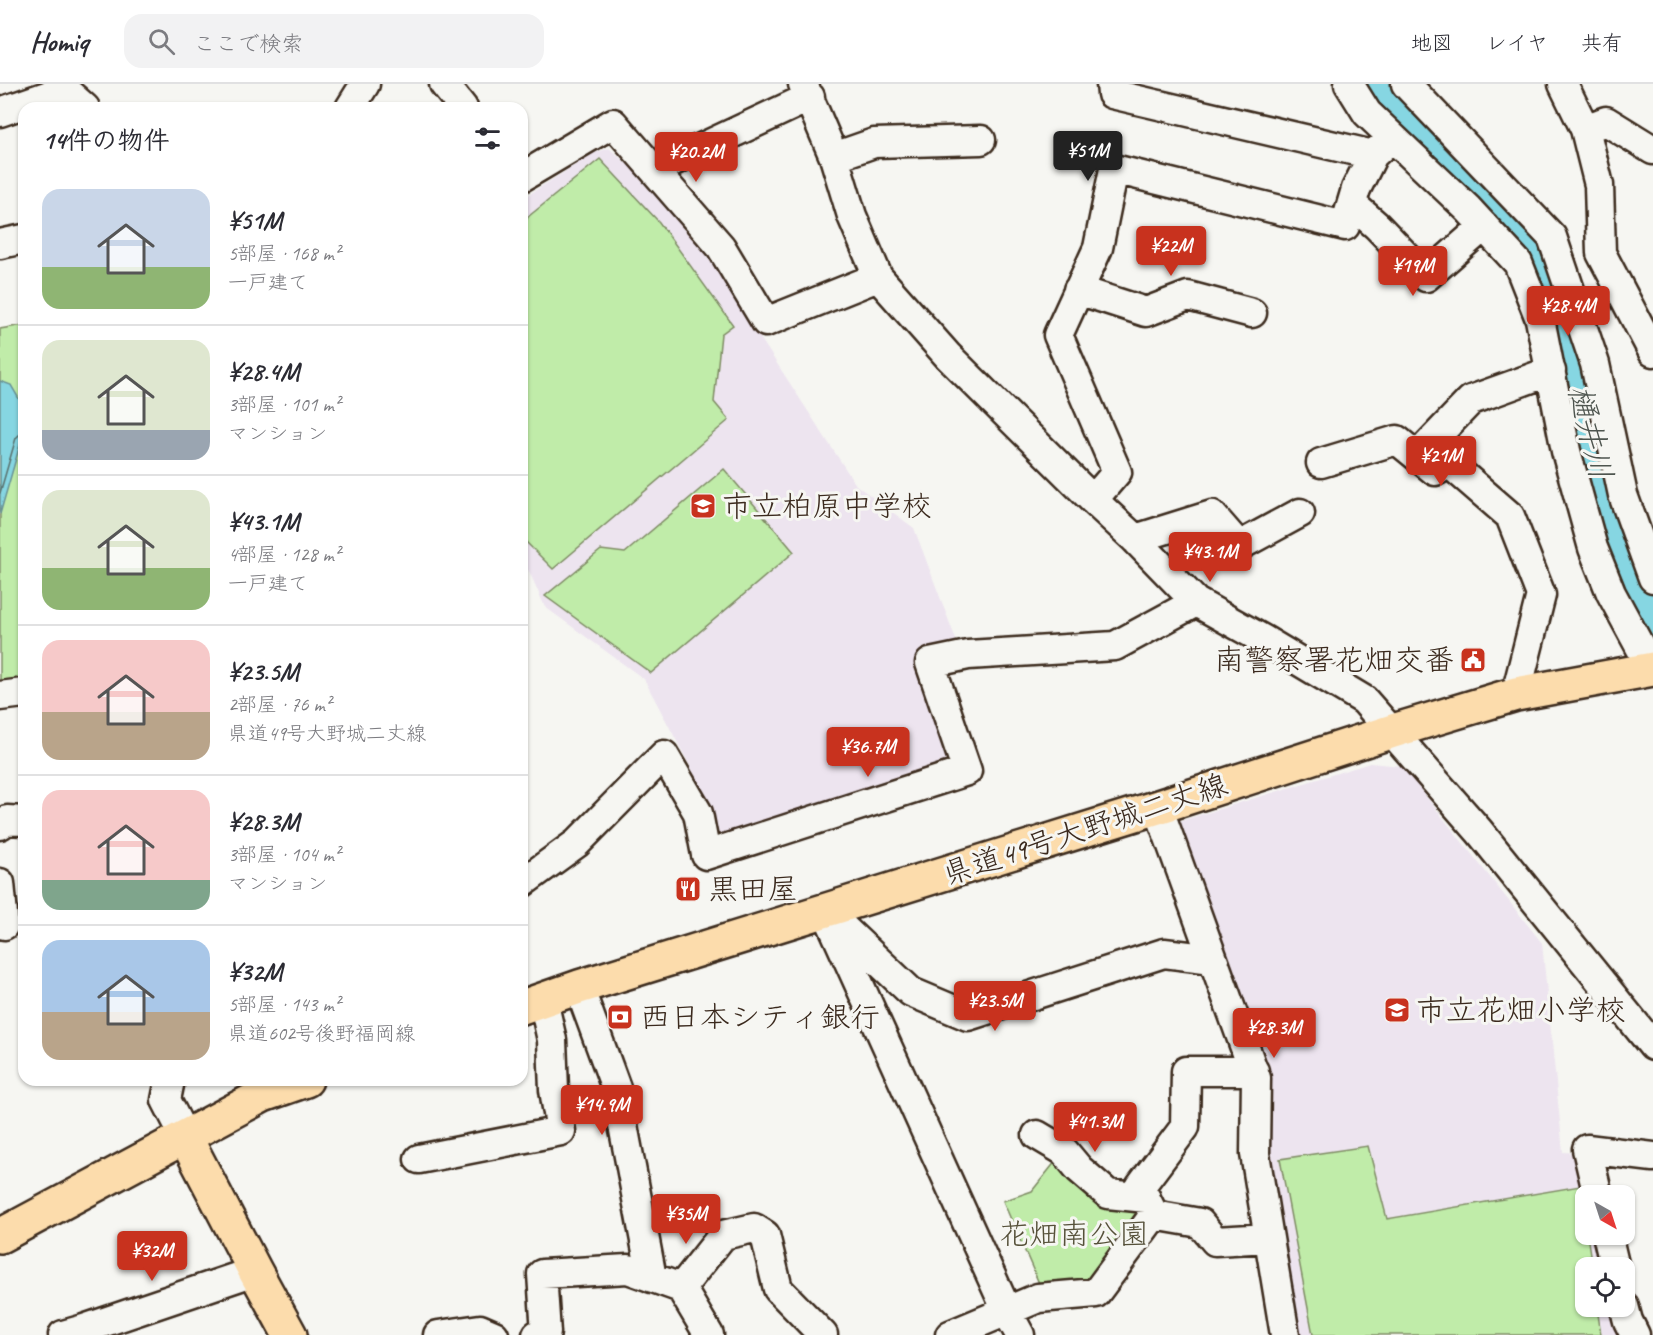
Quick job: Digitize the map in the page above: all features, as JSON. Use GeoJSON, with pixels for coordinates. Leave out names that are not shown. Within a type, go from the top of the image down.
{"type":"FeatureCollection","features":[{"type":"Feature","properties":{"kind":"main road","name":"県道49号大野城二丈線"},"geometry":{"type":"LineString","coordinates":[[532,1003],[1516,694],[1652,669]]}},
{"type":"Feature","properties":{"kind":"main road"},"geometry":{"type":"LineString","coordinates":[[0,1236],[263,1095],[289,1086]]}},
{"type":"Feature","properties":{"kind":"main road"},"geometry":{"type":"LineString","coordinates":[[185,1137],[290,1335]]}},
{"type":"Feature","properties":{"kind":"street"},"geometry":{"type":"LineString","coordinates":[[354,102],[365,84]]}},
{"type":"Feature","properties":{"kind":"street"},"geometry":{"type":"LineString","coordinates":[[444,84],[458,102]]}},
{"type":"Feature","properties":{"kind":"street"},"geometry":{"type":"LineString","coordinates":[[1111,84],[1112,94],[1382,146],[1468,209],[1484,226],[1518,263],[1540,319],[1566,451],[1593,548],[1611,593],[1652,669]]}},
{"type":"Feature","properties":{"kind":"street"},"geometry":{"type":"LineString","coordinates":[[1348,84],[1367,113],[1382,146]]}},
{"type":"Feature","properties":{"kind":"street"},"geometry":{"type":"LineString","coordinates":[[1406,84],[1552,237],[1596,364],[1623,495],[1653,578]]}},
{"type":"Feature","properties":{"kind":"street"},"geometry":{"type":"LineString","coordinates":[[1563,84],[1585,129],[1599,185],[1601,253],[1653,352]]}},
{"type":"Feature","properties":{"kind":"street"},"geometry":{"type":"LineString","coordinates":[[654,170],[806,90],[834,157],[852,216],[878,277],[948,356],[1196,602],[1364,700],[1479,831],[1653,1046]]}},
{"type":"Feature","properties":{"kind":"street"},"geometry":{"type":"LineString","coordinates":[[37,102],[69,94]]}},
{"type":"Feature","properties":{"kind":"street"},"geometry":{"type":"LineString","coordinates":[[0,111],[18,107]]}},
{"type":"Feature","properties":{"kind":"street"},"geometry":{"type":"LineString","coordinates":[[1585,129],[1606,122],[1653,150]]}},
{"type":"Feature","properties":{"kind":"street"},"geometry":{"type":"LineString","coordinates":[[528,173],[613,123],[721,247],[766,322],[878,277]]}},
{"type":"Feature","properties":{"kind":"street"},"geometry":{"type":"LineString","coordinates":[[834,157],[874,143],[981,140]]}},
{"type":"Feature","properties":{"kind":"street"},"geometry":{"type":"LineString","coordinates":[[1093,500],[1117,472],[1058,335],[1098,248],[1114,168],[1345,226],[1356,189],[1382,146]]}},
{"type":"Feature","properties":{"kind":"street"},"geometry":{"type":"LineString","coordinates":[[1352,204],[1377,226],[1426,278],[1484,226]]}},
{"type":"Feature","properties":{"kind":"street"},"geometry":{"type":"LineString","coordinates":[[0,244],[18,240]]}},
{"type":"Feature","properties":{"kind":"street"},"geometry":{"type":"LineString","coordinates":[[1078,290],[1146,312],[1188,296],[1252,313]]}},
{"type":"Feature","properties":{"kind":"street"},"geometry":{"type":"LineString","coordinates":[[1516,694],[1541,596],[1510,516],[1428,445],[1471,400],[1551,371]]}},
{"type":"Feature","properties":{"kind":"street"},"geometry":{"type":"LineString","coordinates":[[1321,463],[1397,440],[1435,471],[1451,464]]}},
{"type":"Feature","properties":{"kind":"street"},"geometry":{"type":"LineString","coordinates":[[1135,539],[1212,514],[1239,546],[1300,513]]}},
{"type":"Feature","properties":{"kind":"street"},"geometry":{"type":"LineString","coordinates":[[528,879],[577,843],[664,755],[698,813],[706,855],[968,771],[930,663],[968,655],[1115,645],[1196,602]]}},
{"type":"Feature","properties":{"kind":"street"},"geometry":{"type":"LineString","coordinates":[[0,696],[18,694]]}},
{"type":"Feature","properties":{"kind":"street"},"geometry":{"type":"LineString","coordinates":[[1158,807],[1256,1078],[1255,1154],[1285,1335]]}},
{"type":"Feature","properties":{"kind":"street"},"geometry":{"type":"LineString","coordinates":[[0,825],[7,820],[18,821]]}},
{"type":"Feature","properties":{"kind":"street"},"geometry":{"type":"LineString","coordinates":[[0,882],[4,925]]}},
{"type":"Feature","properties":{"kind":"street"},"geometry":{"type":"LineString","coordinates":[[826,911],[911,992],[968,1016],[1164,953],[1213,959]]}},
{"type":"Feature","properties":{"kind":"street"},"geometry":{"type":"LineString","coordinates":[[826,911],[1014,1323]]}},
{"type":"Feature","properties":{"kind":"street"},"geometry":{"type":"LineString","coordinates":[[579,987],[616,1088],[652,1278]]}},
{"type":"Feature","properties":{"kind":"street"},"geometry":{"type":"LineString","coordinates":[[419,1160],[561,1131],[554,1090],[552,1040],[532,1003]]}},
{"type":"Feature","properties":{"kind":"street"},"geometry":{"type":"LineString","coordinates":[[1150,1207],[1140,1187],[1185,1127],[1186,1071],[1254,1071]]}},
{"type":"Feature","properties":{"kind":"street"},"geometry":{"type":"LineString","coordinates":[[169,1086],[166,1100],[185,1137]]}},
{"type":"Feature","properties":{"kind":"street"},"geometry":{"type":"LineString","coordinates":[[1037,1135],[1064,1151],[1079,1169],[1108,1194],[1200,1223],[1215,1241],[1269,1238]]}},
{"type":"Feature","properties":{"kind":"street"},"geometry":{"type":"LineString","coordinates":[[1595,1185],[1587,1149],[1653,1157]]}},
{"type":"Feature","properties":{"kind":"street"},"geometry":{"type":"LineString","coordinates":[[950,1335],[1014,1323],[1038,1298],[1096,1293],[1150,1207]]}},
{"type":"Feature","properties":{"kind":"street"},"geometry":{"type":"LineString","coordinates":[[681,1288],[723,1235],[754,1228],[765,1235],[778,1289],[823,1335]]}},
{"type":"Feature","properties":{"kind":"street"},"geometry":{"type":"LineString","coordinates":[[537,1335],[546,1333],[542,1274],[628,1269],[681,1288],[709,1335]]}},
{"type":"Feature","properties":{"kind":"street"},"geometry":{"type":"LineString","coordinates":[[78,1333],[255,1271]]}},
{"type":"Feature","properties":{"kind":"street"},"geometry":{"type":"LineString","coordinates":[[1627,1317],[1635,1335]]}},
{"type":"Feature","properties":{"kind":"street"},"geometry":{"type":"LineString","coordinates":[[438,1335],[480,1329],[494,1335]]}},
{"type":"Feature","properties":{"kind":"shaded area","name":"市立柏原中学校"},"geometry":{"type":"Polygon","coordinates":[[[609,148],[647,182],[703,250],[856,485],[914,528],[958,645],[917,660],[954,767],[714,840],[709,802],[644,679],[545,607],[528,570],[528,195],[594,153],[609,148]]]}},
{"type":"Feature","properties":{"kind":"shaded area","name":"市立花畑小学校"},"geometry":{"type":"Polygon","coordinates":[[[1370,763],[1402,766],[1542,943],[1563,1152],[1579,1153],[1584,1185],[1575,1185],[1575,1245],[1602,1245],[1604,1257],[1575,1257],[1575,1317],[1621,1317],[1627,1335],[1293,1335],[1264,1153],[1177,822],[1370,763]]]}},
{"type":"Feature","properties":{"kind":"green space"},"geometry":{"type":"Polygon","coordinates":[[[600,159],[659,222],[733,325],[721,334],[714,402],[729,420],[553,569],[528,544],[529,216],[600,159]]]}},
{"type":"Feature","properties":{"kind":"green space"},"geometry":{"type":"Polygon","coordinates":[[[18,326],[18,680],[0,687],[0,329],[18,326]]]}},
{"type":"Feature","properties":{"kind":"green space"},"geometry":{"type":"Polygon","coordinates":[[[724,469],[794,552],[651,673],[545,596],[601,550],[625,553],[724,469]]]}},
{"type":"Feature","properties":{"kind":"green space"},"geometry":{"type":"Polygon","coordinates":[[[1368,1146],[1387,1219],[1575,1187],[1575,1245],[1589,1245],[1590,1257],[1575,1257],[1575,1317],[1598,1317],[1601,1335],[1313,1335],[1280,1159],[1368,1146]]]}},
{"type":"Feature","properties":{"kind":"green space","name":"花畑南公園"},"geometry":{"type":"Polygon","coordinates":[[[1064,1151],[1079,1169],[1146,1198],[1096,1293],[1045,1297],[1003,1201],[1032,1191],[1064,1151]]]}},
{"type":"Feature","properties":{"kind":"water"},"geometry":{"type":"Polygon","coordinates":[[[0,381],[11,385],[18,397],[18,452],[0,514],[0,381]]]}},
{"type":"Feature","properties":{"kind":"waterway","name":"樋井川"},"geometry":{"type":"LineString","coordinates":[[1373,84],[1396,119],[1533,251],[1568,340],[1631,591],[1653,628]]}},
{"type":"Feature","properties":{"kind":"place","name":"市立柏原中学校"},"geometry":{"type":"Point","coordinates":[703,506]}},
{"type":"Feature","properties":{"kind":"place","name":"南警察署花畑交番"},"geometry":{"type":"Point","coordinates":[1473,660]}},
{"type":"Feature","properties":{"kind":"place","name":"黒田屋"},"geometry":{"type":"Point","coordinates":[688,889]}},
{"type":"Feature","properties":{"kind":"place","name":"市立花畑小学校"},"geometry":{"type":"Point","coordinates":[1397,1010]}},
{"type":"Feature","properties":{"kind":"place","name":"西日本シティ銀行"},"geometry":{"type":"Point","coordinates":[620,1017]}}]}
